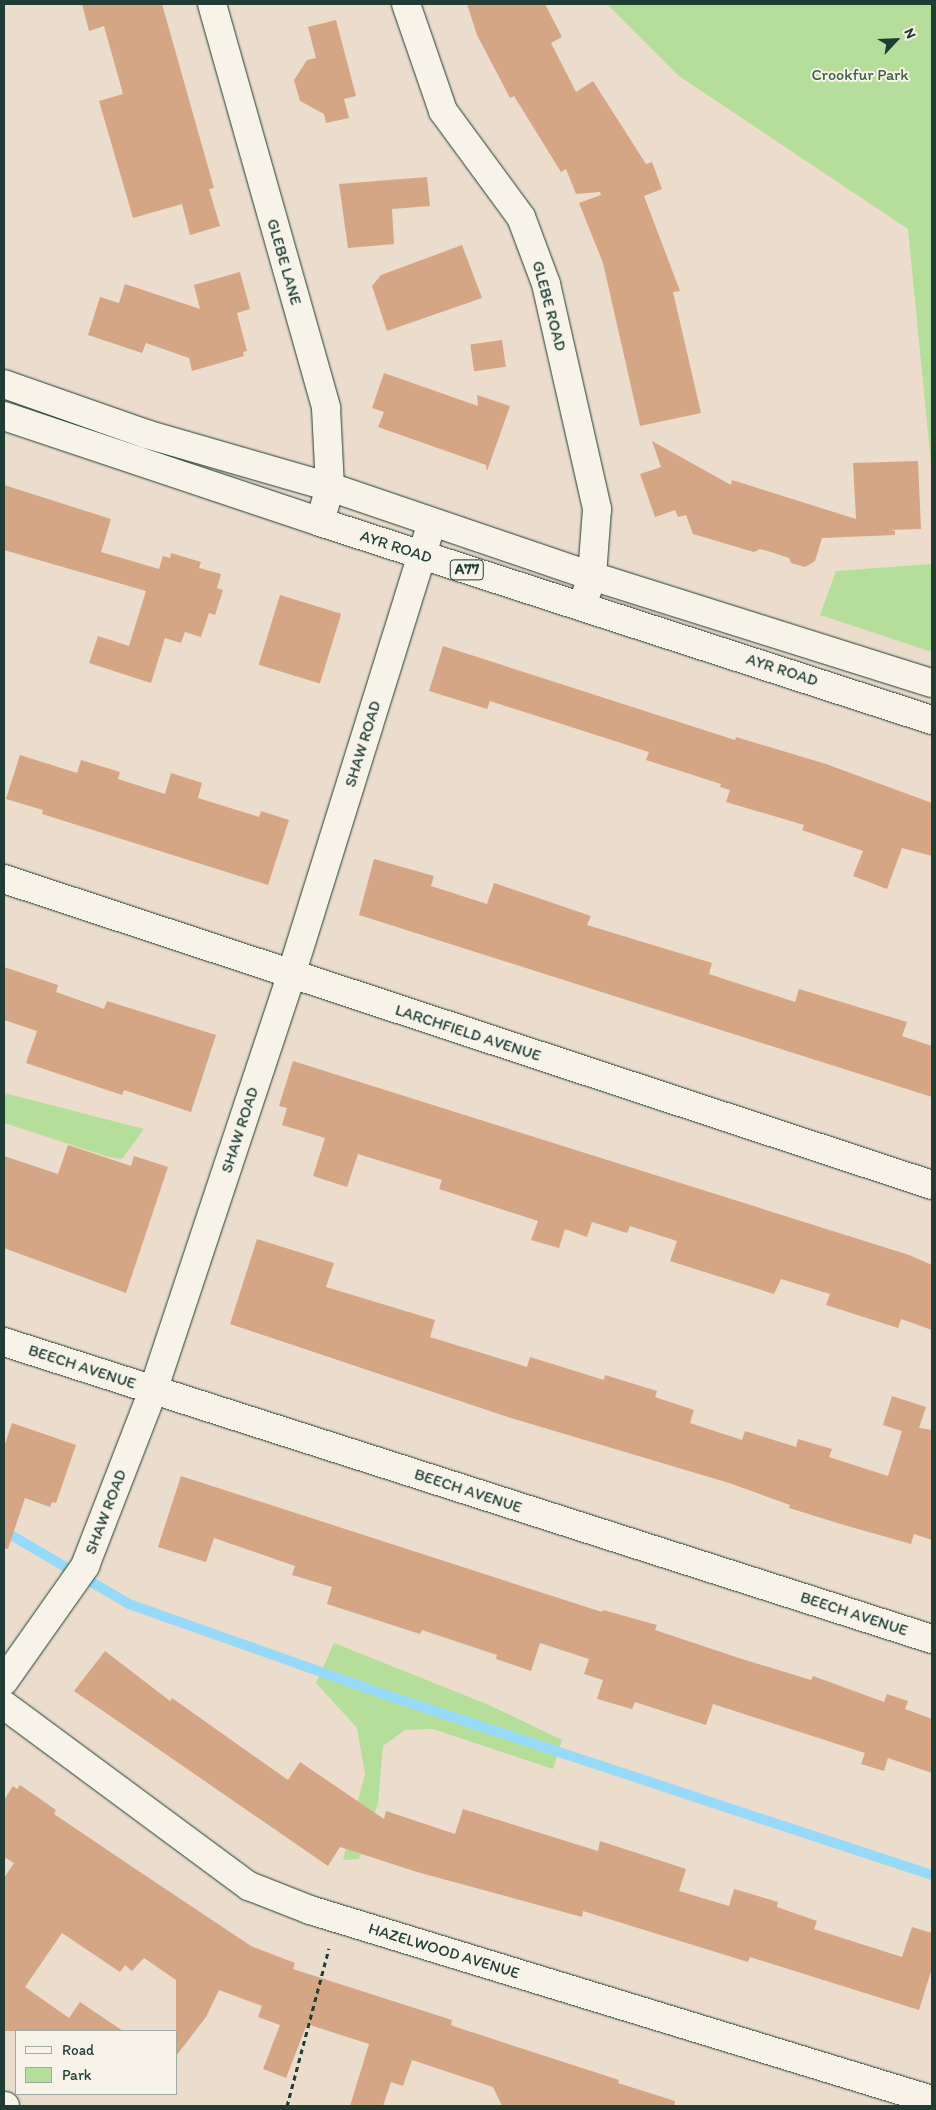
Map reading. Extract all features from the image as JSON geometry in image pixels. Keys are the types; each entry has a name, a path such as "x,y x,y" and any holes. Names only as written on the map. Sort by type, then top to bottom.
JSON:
{"street":[{"name":"GLEBE LANE","path":"212,4 326,408 330,487 320,522"},
{"name":"GLEBE ROAD","path":"406,4 443,111 521,217 546,284 597,509 592,576 582,606"},
{"name":"AYR ROAD","path":"4,384 146,434 330,487 592,576 932,683"},
{"name":"AYR ROAD","path":"4,416 320,522 932,720"},
{"name":"SHAW ROAD","path":"4,1681 84,1566 153,1391 291,975 432,522"},
{"name":"LARCHFIELD AVENUE","path":"4,879 291,975 932,1184"},
{"name":"BEECH AVENUE","path":"4,1342 932,1640"},
{"name":"HAZELWOOD AVENUE","path":"4,1705 249,1886 336,1918 932,2100"}],"path":[{"path":"287,2106 336,1918"}],"green space":[{"name":"Crookfur Park","path":"607,4 932,4 932,474 908,229 679,76"},
{"path":"932,564 932,652 820,615 836,571"},
{"path":"4,1093 144,1129 122,1159 109,1157 4,1123"},
{"path":"334,1643 489,1705 562,1740 553,1769 433,1729 405,1730 383,1746 378,1803 359,1859 343,1860 365,1774 357,1728 316,1683"}],"building":[{"path":"82,4 162,4 214,188 209,189 220,226 190,235 182,204 133,218 99,101 123,94 104,26 89,31"},
{"path":"467,4 545,4 562,37 551,43 576,92 593,81 646,164 652,162 662,189 644,196 680,291 673,292 701,413 640,426 603,263 579,203 601,195 600,192 576,194 566,169 561,172 514,96 510,98 477,35"},
{"path":"336,20 356,96 344,99 349,118 326,123 324,114 300,101 294,80 307,60 316,58 308,27"},
{"path":"427,177 430,206 392,209 394,244 348,248 339,184"},
{"path":"462,245 482,298 387,331 372,286 381,275"},
{"path":"240,272 250,309 237,313 247,351 243,352 244,356 192,371 189,358 146,343 142,353 88,335 100,297 119,303 125,284 200,309 194,285"},
{"path":"502,340 506,367 474,371 470,344"},
{"path":"384,373 478,406 477,395 510,406 487,471 486,465 378,427 384,412 372,408"},
{"path":"652,441 731,485 732,480 856,519 853,463 918,461 921,529 891,530 895,531 895,535 822,538 815,561 805,567 791,563 789,558 774,553 760,549 754,552 693,534 686,515 678,517 675,510 655,517 640,474 661,467"},
{"path":"4,485 111,519 101,552 159,569 163,556 170,558 171,553 201,562 199,568 221,574 217,588 223,590 215,615 209,613 201,637 185,632 181,643 165,638 151,683 89,663 98,636 129,646 146,591 4,550"},
{"path":"280,595 341,614 320,684 259,665"},
{"path":"443,646 735,740 736,737 826,764 932,803 932,856 902,848 887,889 853,876 863,851 802,830 804,825 726,802 730,790 720,787 721,784 646,760 649,752 490,701 487,709 429,691"},
{"path":"20,755 77,773 81,760 120,772 118,779 165,794 171,773 202,783 198,798 259,817 261,811 289,820 268,885 42,814 43,810 6,799"},
{"path":"374,859 434,876 431,886 487,904 494,883 591,916 587,925 712,963 709,974 795,1002 799,989 907,1022 902,1036 932,1046 932,1097 359,915"},
{"path":"4,967 58,985 56,992 104,1009 107,1001 216,1035 191,1112 124,1090 122,1095 26,1063 37,1031 4,1020"},
{"path":"293,1061 909,1255 932,1265 932,1330 901,1319 898,1328 826,1305 830,1294 781,1279 774,1294 670,1261 677,1241 630,1226 627,1233 592,1222 587,1237 565,1229 559,1248 531,1240 538,1221 439,1189 442,1180 358,1154 347,1187 313,1176 325,1138 282,1125 287,1108 279,1106"},
{"path":"68,1145 131,1166 134,1156 168,1167 126,1293 4,1248 4,1156 58,1174"},
{"path":"257,1239 334,1263 326,1287 435,1320 430,1337 527,1367 530,1357 604,1380 605,1375 657,1391 655,1397 694,1410 690,1423 742,1440 745,1431 796,1447 798,1439 832,1449 829,1457 888,1476 902,1431 883,1425 892,1396 926,1407 919,1428 932,1430 932,1540 914,1534 911,1544 844,1525 789,1508 790,1505 729,1483 511,1418 230,1324"},
{"path":"12,1423 76,1445 56,1503 52,1502 50,1507 25,1498 8,1549 4,1548 4,1447"},
{"path":"181,1476 602,1612 603,1610 657,1625 655,1630 742,1659 811,1680 813,1676 884,1702 887,1694 908,1701 905,1709 932,1719 932,1773 888,1758 884,1771 861,1764 865,1753 713,1704 706,1725 635,1702 632,1709 597,1699 603,1680 584,1674 589,1659 540,1643 531,1671 496,1659 497,1655 422,1630 420,1634 327,1604 332,1587 292,1575 295,1566 214,1538 206,1562 158,1547"},
{"path":"105,1651 170,1701 172,1698 288,1780 300,1762 384,1819 386,1811 455,1834 463,1809 598,1851 600,1841 686,1869 679,1891 729,1906 734,1889 778,1902 777,1907 817,1921 814,1929 902,1957 912,1927 932,1933 932,1968 919,2010 750,1957 748,1962 583,1911 582,1917 417,1872 340,1847 328,1866 74,1691"},
{"path":"20,1785 56,1810 54,1814 251,1946 295,1963 293,1969 452,2020 451,2025 456,2027 619,2080 618,2083 675,2101 674,2106 502,2106 493,2087 412,2060 403,2086 391,2082 383,2106 350,2106 369,2044 307,2024 286,2078 263,2069 280,2025 258,2017 262,2006 219,1990 206,2017 178,2053 176,1980 144,1958 132,1971 125,1965 120,1972 62,1933 25,1987 69,2018 80,2002 122,2030 4,2031 4,1878 14,1863 4,1857 4,1800 13,1786 17,1789"}],"waterway":[{"path":"4,1531 129,1604 386,1695 932,1875"}]}
